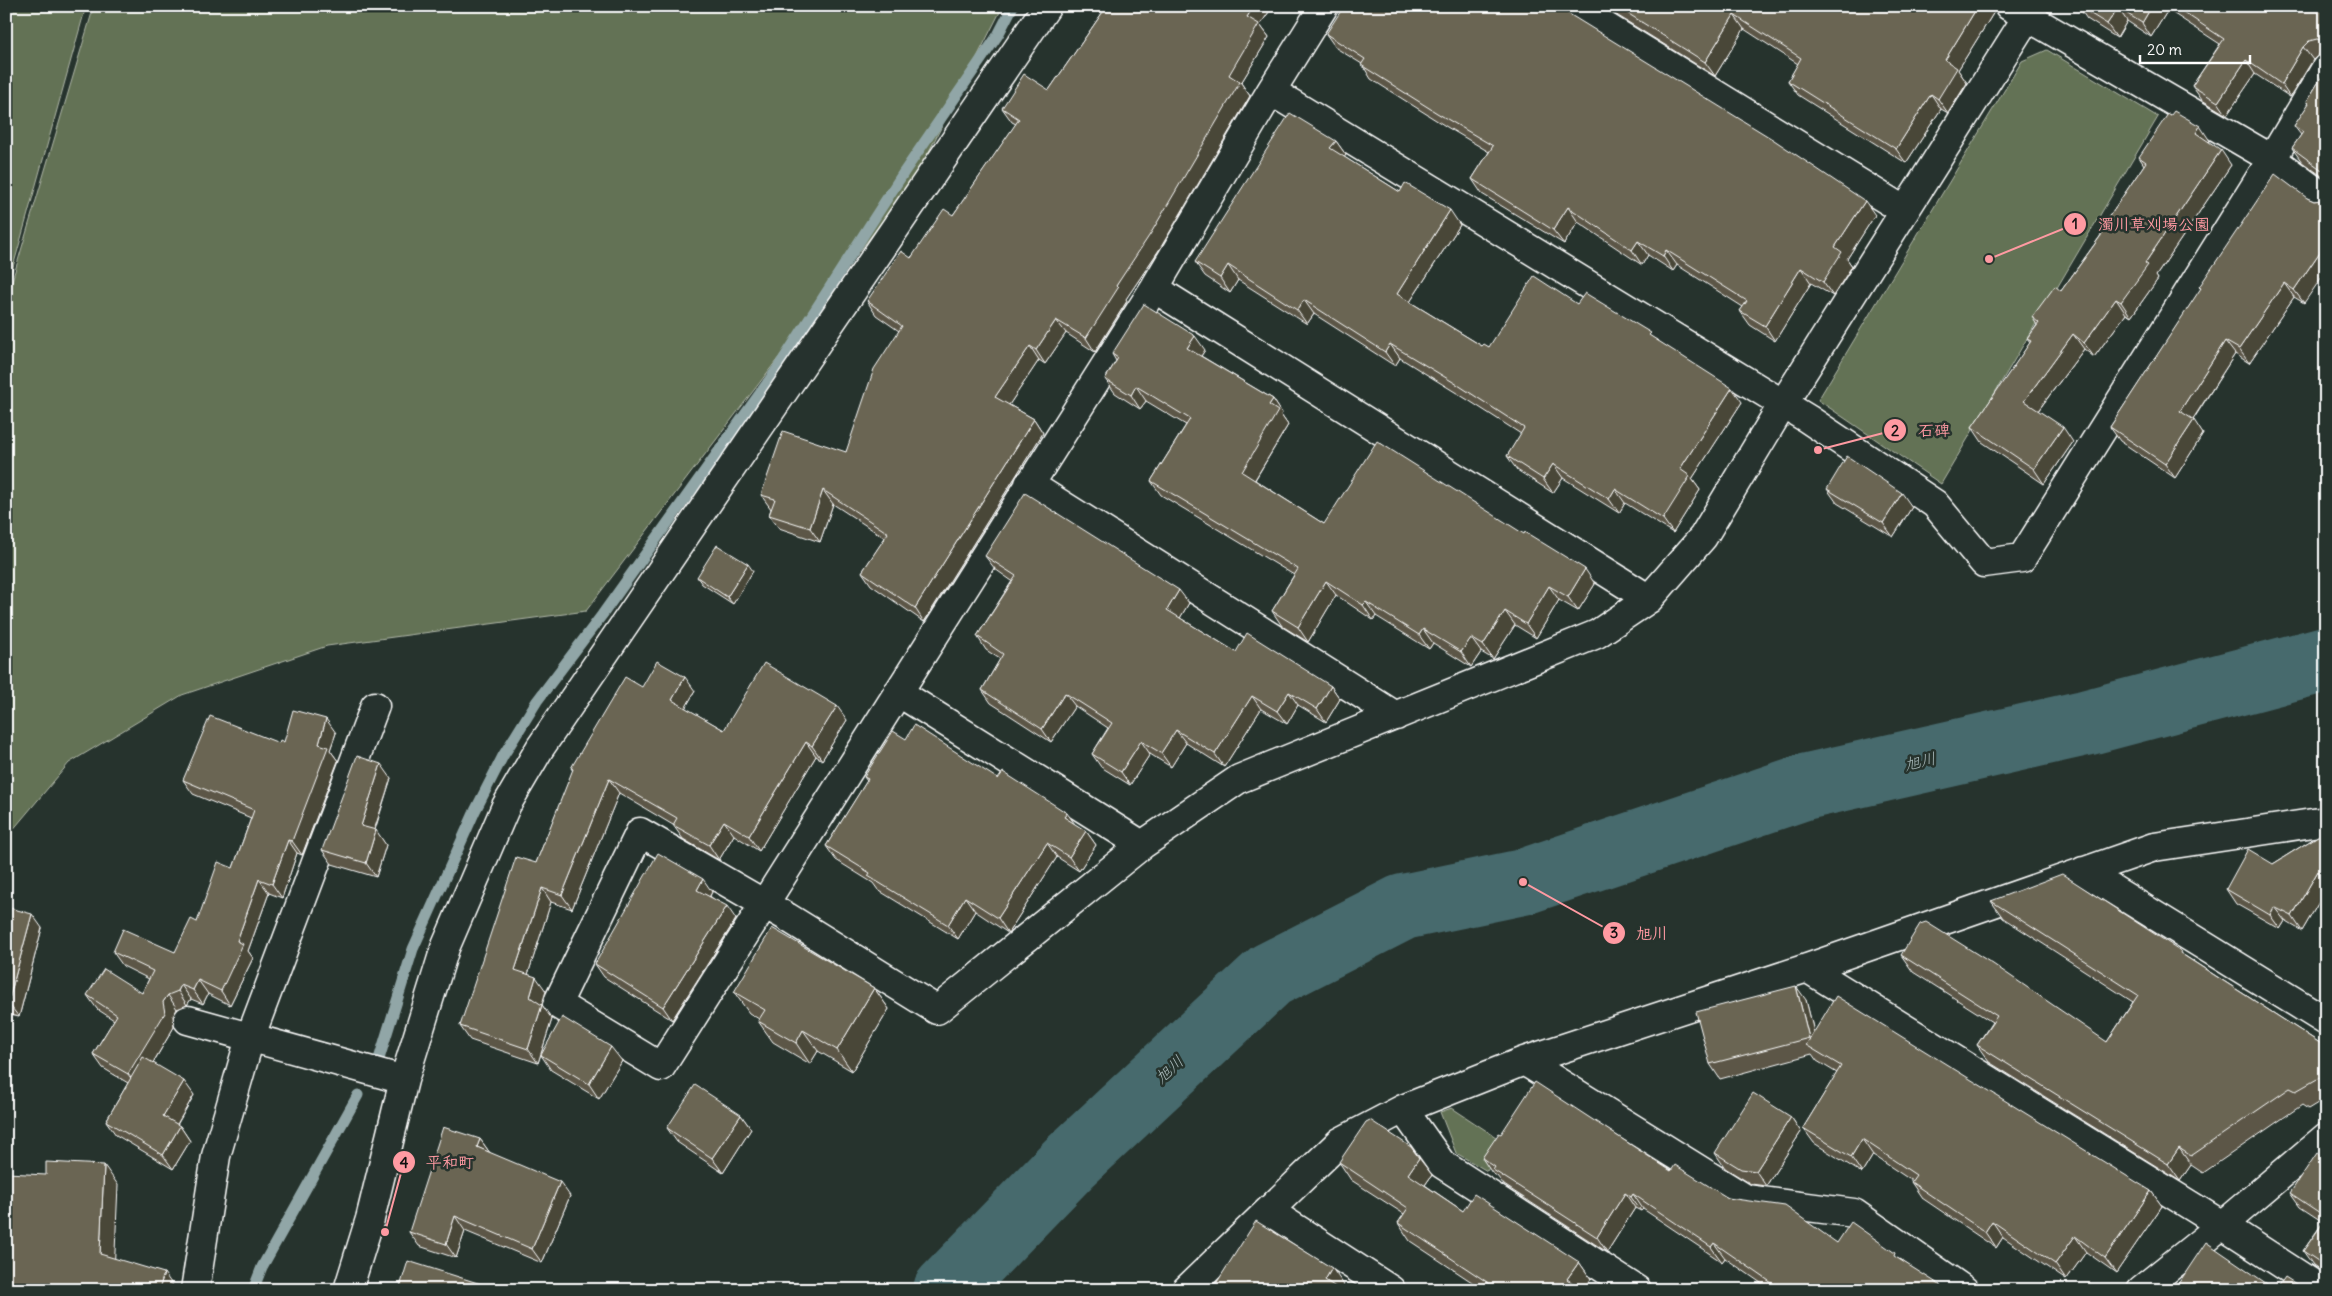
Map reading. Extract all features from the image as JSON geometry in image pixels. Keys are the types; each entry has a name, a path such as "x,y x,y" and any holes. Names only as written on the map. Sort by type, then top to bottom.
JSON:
{"street":[{"path":"348,1290 370,1219 404,1080 445,948 506,806 540,748 1047,6"},
{"path":"1324,6 1271,91 1155,287 898,692 766,905 661,1067 558,1004 640,832 766,905 937,1010 1142,845 1238,779 1597,634 1649,599 1703,537 1783,404 1905,211 2024,10 2272,158 2326,199"},
{"path":"1572,6 1905,211"},
{"path":"1271,91 1783,404 1935,504 1984,563 2022,558 2272,158 2326,68"},
{"path":"1155,287 1649,599"},
{"path":"1029,484 1396,716"},
{"path":"898,692 1142,845"},
{"path":"195,1290 216,1156 250,1038 375,706"},
{"path":"1186,1290 1340,1142 1404,1109 1524,1061 1807,968 2154,847 2326,821"},
{"path":"2082,871 2326,1021"},
{"path":"1807,968 2222,1225 2322,1290"},
{"path":"188,1020 404,1080"},
{"path":"1524,1061 1746,1199 1854,1213 1964,1290"},
{"path":"1404,1109 1442,1164 1637,1290"},
{"path":"2141,1290 2222,1225 2326,1137"},
{"path":"1269,1211 1391,1290"}],"green space":[{"path":"6,6 86,6 6,292"},
{"path":"94,6 1003,6 916,177 586,611 327,646 182,695 69,763 6,838 6,301"},
{"path":"2047,50 2158,117 1941,484 1818,400 2022,61"},
{"path":"1452,1108 1505,1143 1487,1171 1456,1153 1440,1112"}],"building":[{"path":"1107,6 1254,6 1247,17 1259,24 1229,75 1240,82 1151,233 1116,286 1118,288 1086,338 1056,320 1036,350 1030,346 995,397 1034,419 915,608 862,572 888,533 823,490 810,528 769,515 775,499 761,495 783,431 846,452 874,369 902,326 867,301 901,251 911,258 944,209 953,215 1019,119 1002,108 1024,74 1049,90"},
{"path":"1344,6 1556,6 1774,140 1865,201 1835,247 1842,252 1823,282 1801,268 1765,326 1740,311 1747,301 1666,250 1663,256 1638,241 1632,250 1568,207 1553,230 1472,179 1493,146 1361,65 1365,59 1326,34"},
{"path":"1616,6 1978,6 1945,60 1957,68 1938,99 1931,94 1896,149 1788,81 1801,58 1734,15 1705,62"},
{"path":"2078,6 2152,6 2142,23 2118,8 2107,24"},
{"path":"2174,6 2326,6 2326,42 2317,39 2309,41 2303,47 2281,84 2246,60 2218,102 2192,86 2224,39"},
{"path":"2326,70 2326,173 2292,148 2303,132 2294,126 2309,103 2307,101"},
{"path":"2174,111 2200,126 2196,133 2221,150 2145,263 2148,265 2121,302 2116,299 2084,343 2073,334 2024,401 2063,427 2034,469 1972,427 2031,341 2027,339 2039,323 2032,317 2055,286 2061,291 2110,223 2106,221 2146,162 2139,157 2168,114 2171,115"},
{"path":"1290,113 1336,141 1330,148 1400,192 1405,183 1450,210 1397,294 1482,346 1484,344 1489,347 1534,276 1577,304 1585,293 1651,333 1649,335 1732,388 1680,469 1690,476 1663,519 1615,489 1609,499 1553,464 1543,479 1507,456 1524,428 1458,385 1390,344 1385,352 1304,300 1297,310 1228,265 1220,278 1195,262"},
{"path":"2275,174 2307,198 2314,201 2321,200 2319,202 2326,207 2326,243 2294,290 2284,283 2239,349 2225,341 2180,411 2194,420 2165,464 2110,427 2201,288 2199,287"},
{"path":"1144,304 1195,336 1187,348 1273,399 1269,405 1278,411 1242,472 1324,524 1377,441 1524,534 1525,532 1585,569 1568,597 1549,586 1526,624 1505,611 1483,645 1471,638 1461,652 1423,629 1419,635 1366,602 1363,605 1326,581 1298,627 1272,611 1298,569 1151,481 1190,419 1136,386 1131,395 1105,379 1118,358 1112,354"},
{"path":"1847,456 1902,493 1883,523 1827,489"},
{"path":"1025,493 1179,590 1167,610 1236,652 1247,633 1331,686 1317,709 1289,692 1277,711 1252,696 1215,754 1176,730 1161,753 1141,741 1121,772 1092,754 1112,723 1065,693 1042,729 982,690 1003,654 977,636 1016,576 985,556"},
{"path":"717,545 748,564 727,597 697,577"},
{"path":"657,661 685,677 672,700 724,730 764,663 837,706 812,746 806,742 749,836 724,821 709,845 673,825 677,818 609,779 562,895 542,888 515,970 536,977 530,997 542,1005 528,1049 460,1026 516,857 536,863 573,769 571,768 625,677 642,687"},
{"path":"293,710 326,719 319,744 328,747 292,841 288,840 272,884 259,879 237,941 243,944 221,991 198,980 193,990 181,985 178,991 168,995 163,1002 165,1013 128,1074 93,1054 117,1015 87,995 104,969 142,993 153,971 113,952 123,929 175,952 191,919 197,922 218,862 233,868 254,810 183,780 210,716 279,743 280,740 284,742"},
{"path":"914,725 998,779 1003,772 1067,813 1064,817 1086,831 1069,857 1047,843 998,918 965,897 948,925 868,876 870,873 826,846 868,779 864,777 893,731 906,739"},
{"path":"357,756 381,764 361,826 376,830 366,863 322,850"},
{"path":"2326,831 2326,884 2318,871 2292,916 2274,907 2270,915 2226,889 2248,849 2273,864"},
{"path":"658,853 703,879 697,890 727,906 663,1007 595,964"},
{"path":"2062,874 2326,1047 2326,1074 2296,1091 2290,1088 2191,1156 2179,1148 2168,1164 1977,1045 1997,1016 1901,955 1920,924 1926,922 1993,964 2107,1042 2138,995 1991,901"},
{"path":"6,907 32,914 8,1003 6,1002"},
{"path":"772,928 874,988 837,1050 803,1030 796,1043 758,1021 765,1010 734,992"},
{"path":"1796,986 1809,1038 1710,1064 1696,1012"},
{"path":"1836,996 2151,1191 2105,1258 2075,1236 2055,1264 1992,1221 1985,1232 1911,1182 1916,1175 1862,1139 1851,1157 1803,1128 1841,1066 1806,1045"},
{"path":"562,1017 611,1047 589,1084 541,1055"},
{"path":"143,1057 184,1081 163,1116 180,1126 163,1155 106,1121"},
{"path":"1535,1082 1671,1171 1675,1165 1728,1198 1785,1206 1837,1243 1851,1222 1895,1253 1894,1256 1940,1285 1937,1290 1782,1290 1714,1243 1711,1247 1633,1194 1631,1197 1625,1193 1597,1237 1493,1170 1495,1167 1482,1158 1499,1133 1501,1134"},
{"path":"695,1085 741,1115 712,1158 667,1128"},
{"path":"1753,1093 1791,1117 1756,1171 1741,1169 1715,1153"},
{"path":"1370,1120 1411,1147 1419,1158 1408,1174 1463,1211 1474,1194 1579,1262 1567,1279 1583,1290 1499,1290 1398,1223 1408,1208 1339,1162 1366,1122"},
{"path":"443,1127 480,1139 477,1147 560,1182 532,1249 455,1216 446,1244 409,1232"},
{"path":"2317,1153 2326,1159 2326,1217 2290,1193"},
{"path":"46,1162 104,1165 100,1254 164,1273 159,1290 6,1290 7,1173 46,1175"},
{"path":"2326,1219 2326,1269 2321,1263 2303,1251"},
{"path":"1256,1221 1332,1268 1325,1280 1340,1290 1212,1290"},
{"path":"2206,1242 2276,1290 2174,1290"},
{"path":"408,1261 500,1290 399,1290"},
{"path":"2285,1277 2304,1289 2306,1290 2276,1290"},
{"path":"2326,1283 2326,1290 2319,1290"},
{"path":"1200,1285 1206,1290 1197,1290"}],"waterway":[{"path":"379,1059 413,949 475,811 503,756 537,701 602,615 776,371 904,172 998,35 1013,6"},
{"name":"旭川","path":"946,1290 1069,1163 1270,975 1403,907 1523,882 1804,787 2085,723 2326,659"},
{"path":"253,1290 262,1267 358,1095"}],"place":[{"name":"濁川草刈場公園","path":"1989,259"},
{"name":"石碑","path":"1818,450"},
{"name":"旭川","path":"1523,882"},
{"name":"平和町","path":"385,1232"}]}
